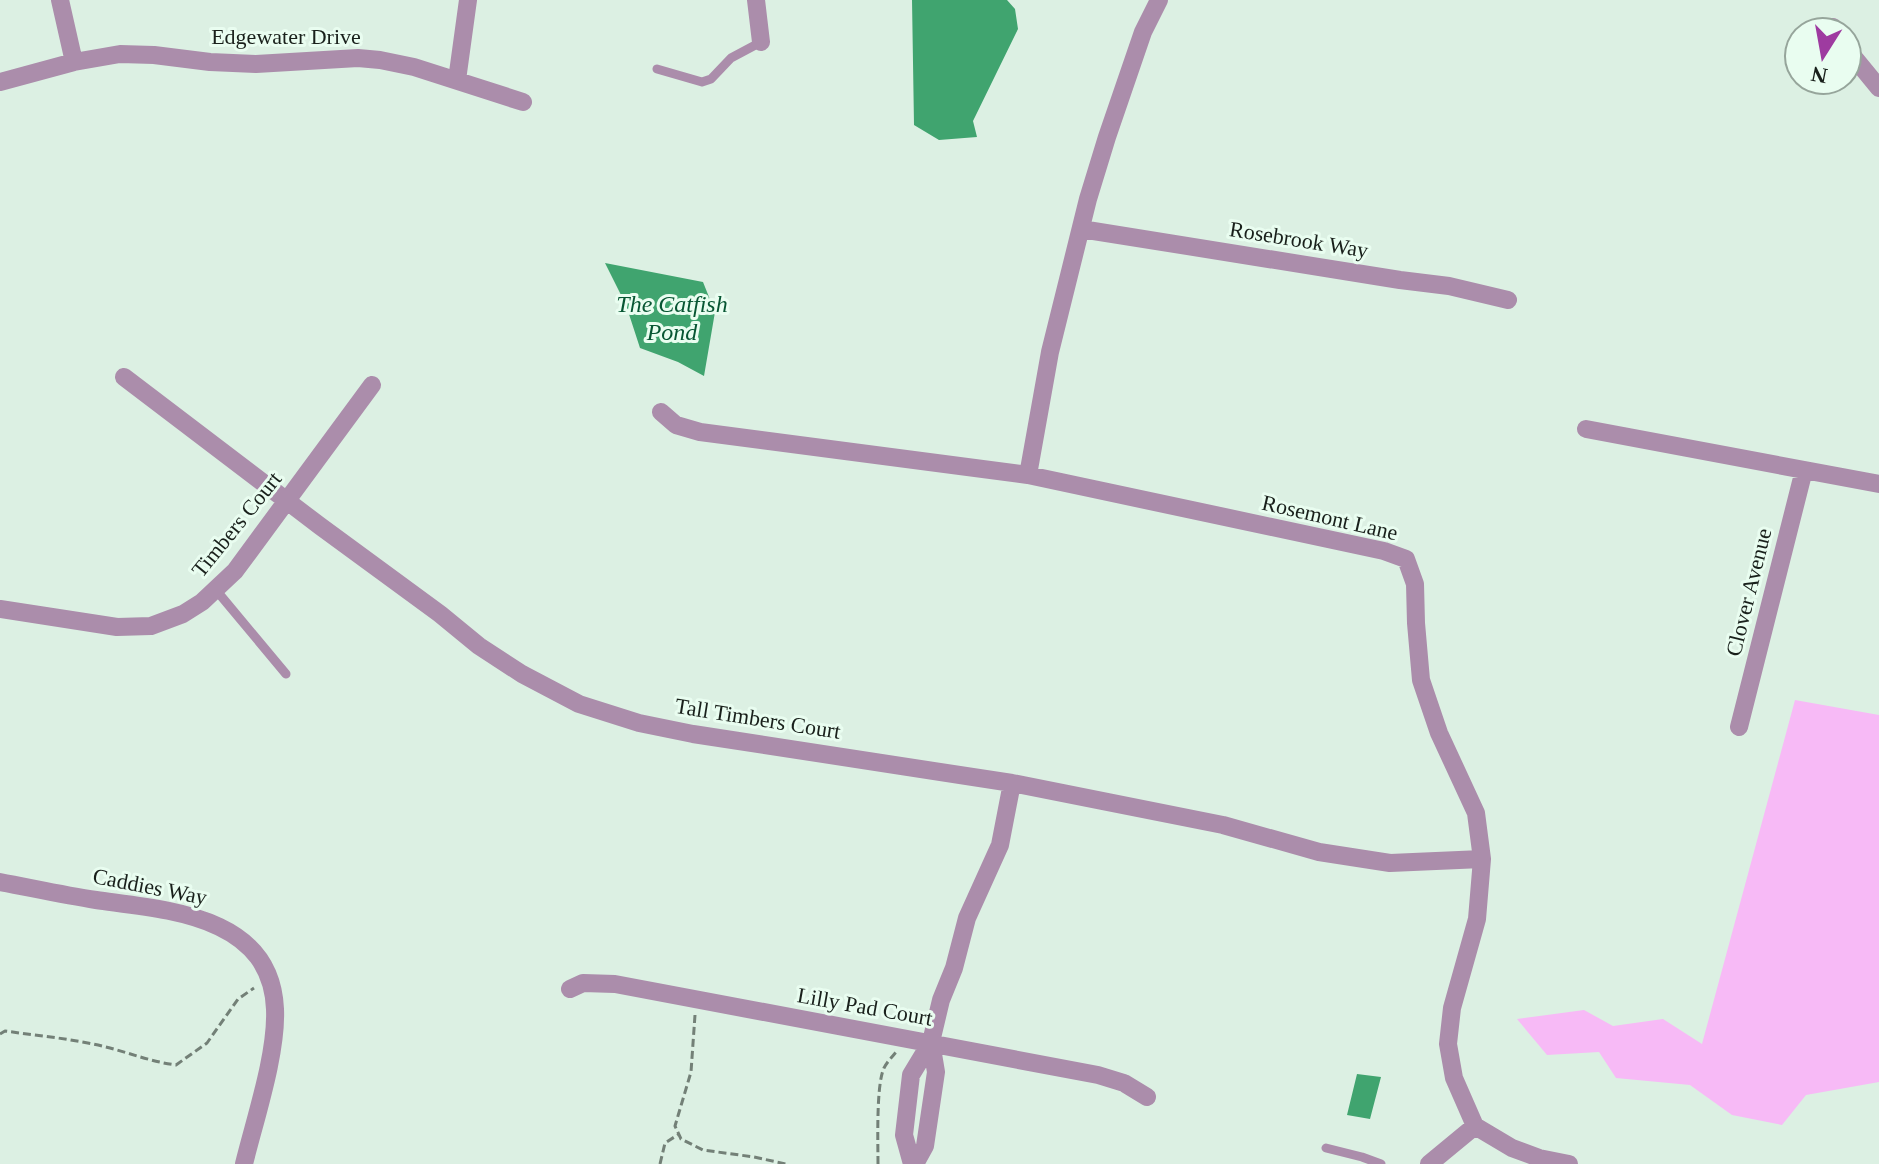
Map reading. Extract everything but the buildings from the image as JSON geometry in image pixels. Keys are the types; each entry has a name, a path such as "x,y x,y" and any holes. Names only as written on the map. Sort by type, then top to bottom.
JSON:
{"street":[{"path":"60,0 74,62"},
{"path":"457,80 468,0"},
{"path":"756,0 761,42"},
{"path":"1028,475 1050,352 1088,199 1143,32 1159,0"},
{"name":"Edgewater Drive","path":"0,82 74,62 120,54 256,64 358,58 414,67 523,102"},
{"path":"1863,68 1879,88"},
{"name":"Rosebrook Way","path":"1081,229 1449,286 1508,300"},
{"name":"Tall Timbers Court","path":"124,377 479,646 522,674 579,704 639,723 693,734 1012,783 1223,825 1333,854 1390,863 1482,859"},
{"name":"Timbers Court","path":"0,609 117,627 162,623 183,614 202,602 235,571 372,385"},
{"name":"Rosemont Lane","path":"661,412 676,425 700,432 1028,475 1384,551 1406,559 1415,584 1421,680 1439,733 1476,813 1482,859 1477,919 1452,1008 1448,1044 1454,1078 1475,1126"},
{"path":"1586,429 1879,484"},
{"name":"Clover Avenue","path":"1739,727 1804,470"},
{"path":"914,1164 925,1146 936,1072 931,1042 941,1000 954,968 967,918 1000,845 1012,783"},
{"name":"Caddies Way","path":"0,882 203,919 233,933 251,947 264,965 274,998 275,1031 244,1164"},
{"name":"Lilly Pad Court","path":"570,989 583,983 615,984 931,1042 1098,1075 1124,1083 1147,1097"},
{"path":"1429,1164 1475,1126 1512,1148 1569,1164"}],"lane":[{"path":"657,69 702,82 711,79 731,58 761,42"},
{"path":"216,590 286,674"},
{"path":"1326,1148 1381,1164"}],"path":[{"path":"0,1034 5,1031 54,1037 176,1065 207,1043 238,999 255,987 264,965"},
{"path":"695,999 691,1072 675,1126 681,1139 703,1150 786,1164"},
{"path":"878,1164 881,1083 884,1068 898,1049"},
{"path":"660,1164 665,1143 679,1134"}],"shaded area":[{"path":"1795,700 1879,715 1879,1082 1806,1095 1782,1125 1732,1115 1690,1085 1616,1078 1599,1052 1547,1055 1517,1019 1584,1010 1613,1026 1663,1019 1702,1044"}],"water":[{"path":"912,0 1007,0 1015,9 1018,29 973,121 977,137 939,140 914,125"},
{"name":"The Catfish Pond","path":"605,263 703,282 715,312 704,376 678,362 640,348 626,305"},
{"path":"1357,1074 1381,1077 1370,1119 1347,1115"}]}
